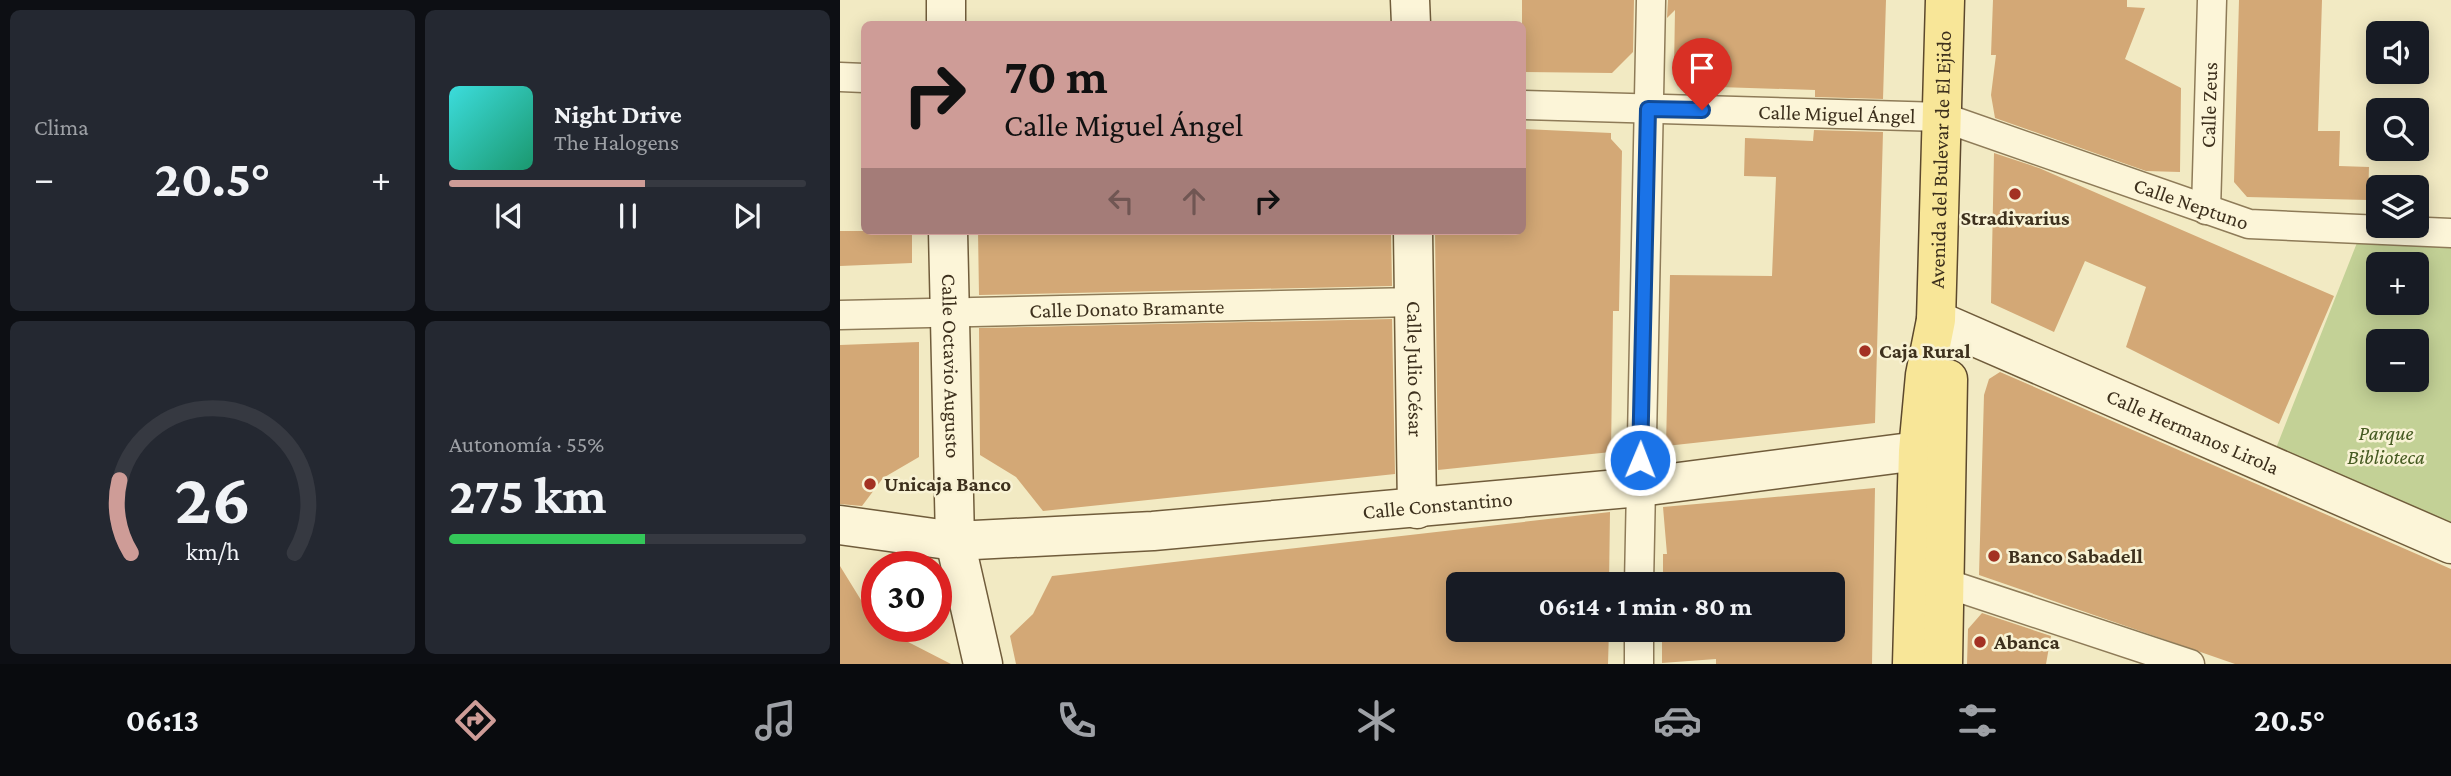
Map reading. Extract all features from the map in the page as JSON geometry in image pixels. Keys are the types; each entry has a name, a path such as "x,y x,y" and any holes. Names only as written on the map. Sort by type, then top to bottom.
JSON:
{"main road":[{"name":"Avenida del Bulevar de El Ejido","path":"1912,664 1918,451 1924,376 1936,320 1945,0"},
{"name":"Avenida del Bulevar de El Ejido","path":"1936,320 1948,374 1943,664"},
{"name":"Avenida del Bulevar de El Ejido","path":"1918,451 1945,545"}],"street":[{"path":"946,0 946,21"},
{"path":"1410,0 1410,21"},
{"path":"1639,572 1651,0"},
{"name":"Calle Zeus","path":"2206,210 2213,0"},
{"path":"840,77 861,78"},
{"name":"Calle Miguel Ángel","path":"1526,105 1942,117"},
{"name":"Calle Neptuno","path":"1942,117 2249,224 2451,233"},
{"name":"Calle Octavio Augusto","path":"948,235 955,541 983,664"},
{"name":"Calle Julio César","path":"1413,235 1417,509"},
{"name":"Calle Donato Bramante","path":"840,315 948,315 1414,302"},
{"name":"Calle Hermanos Lirola","path":"1936,320 2451,544"},
{"name":"Calle Constantino","path":"840,525 955,541 1153,531 1640,487 1918,451"},
{"path":"1945,583 2190,664"},
{"path":"1639,642 1639,664"}],"green space":[{"name":"Parque Biblioteca","path":"2362,230 2366,230 2366,238 2429,238 2429,232 2451,233 2451,544 2269,466"}],"building":[{"path":"1522,0 1634,0 1633,52 1612,73 1526,72 1526,21 1522,21"},
{"path":"1668,0 1886,0 1883,99 1815,97 1815,90 1688,86 1674,69 1675,10 1667,18"},
{"path":"1993,0 2127,0 2127,7 2145,8 2125,59 2181,88 2180,172 2146,171 1995,118 1991,95 1996,55 1991,55"},
{"path":"2239,0 2322,0 2318,131 2340,131 2339,166 2369,167 2369,175 2366,175 2366,200 2247,197 2234,182"},
{"path":"1526,129 1611,133 1611,139 1622,151 1619,311 1613,311 1611,452 1438,470 1435,235 1526,235"},
{"path":"1814,130 1883,132 1875,423 1666,446 1670,275 1772,276 1776,177 1744,176 1745,138 1813,141"},
{"path":"1994,153 2039,168 2334,296 2279,424 2126,347 2146,287 2085,261 2054,332 1991,303"},
{"path":"840,231 861,231 861,235 912,235 912,263 840,266"},
{"path":"978,235 1391,235 1392,286 979,295"},
{"path":"1392,319 1395,474 1043,511 1016,477 980,455 979,328"},
{"path":"919,342 919,457 883,478 862,506 840,504 840,345"},
{"path":"2000,372 2451,569 2451,664 2235,664 1979,575 1984,395 1989,379"},
{"path":"1875,488 1872,664 1716,664 1716,659 1662,663 1662,642 1845,642 1845,572 1663,572 1663,554 1667,554 1663,507"},
{"path":"1610,512 1609,572 1446,572 1446,642 1609,642 1608,664 1016,664 1010,636 1033,614 1052,576"},
{"path":"840,566 861,600 861,642 908,642 951,664 840,664"},
{"path":"1982,613 2051,636 2046,664 1967,664 1968,629"}],"place":[{"name":"Stradivarius","path":"2015,194"},
{"name":"Caja Rural","path":"1865,351"},
{"name":"Unicaja Banco","path":"870,484"},
{"name":"Banco Sabadell","path":"1994,556"},
{"name":"Abanca","path":"1980,642"}],"route":[{"path":"1640,460 1648,109 1702,110"}]}
